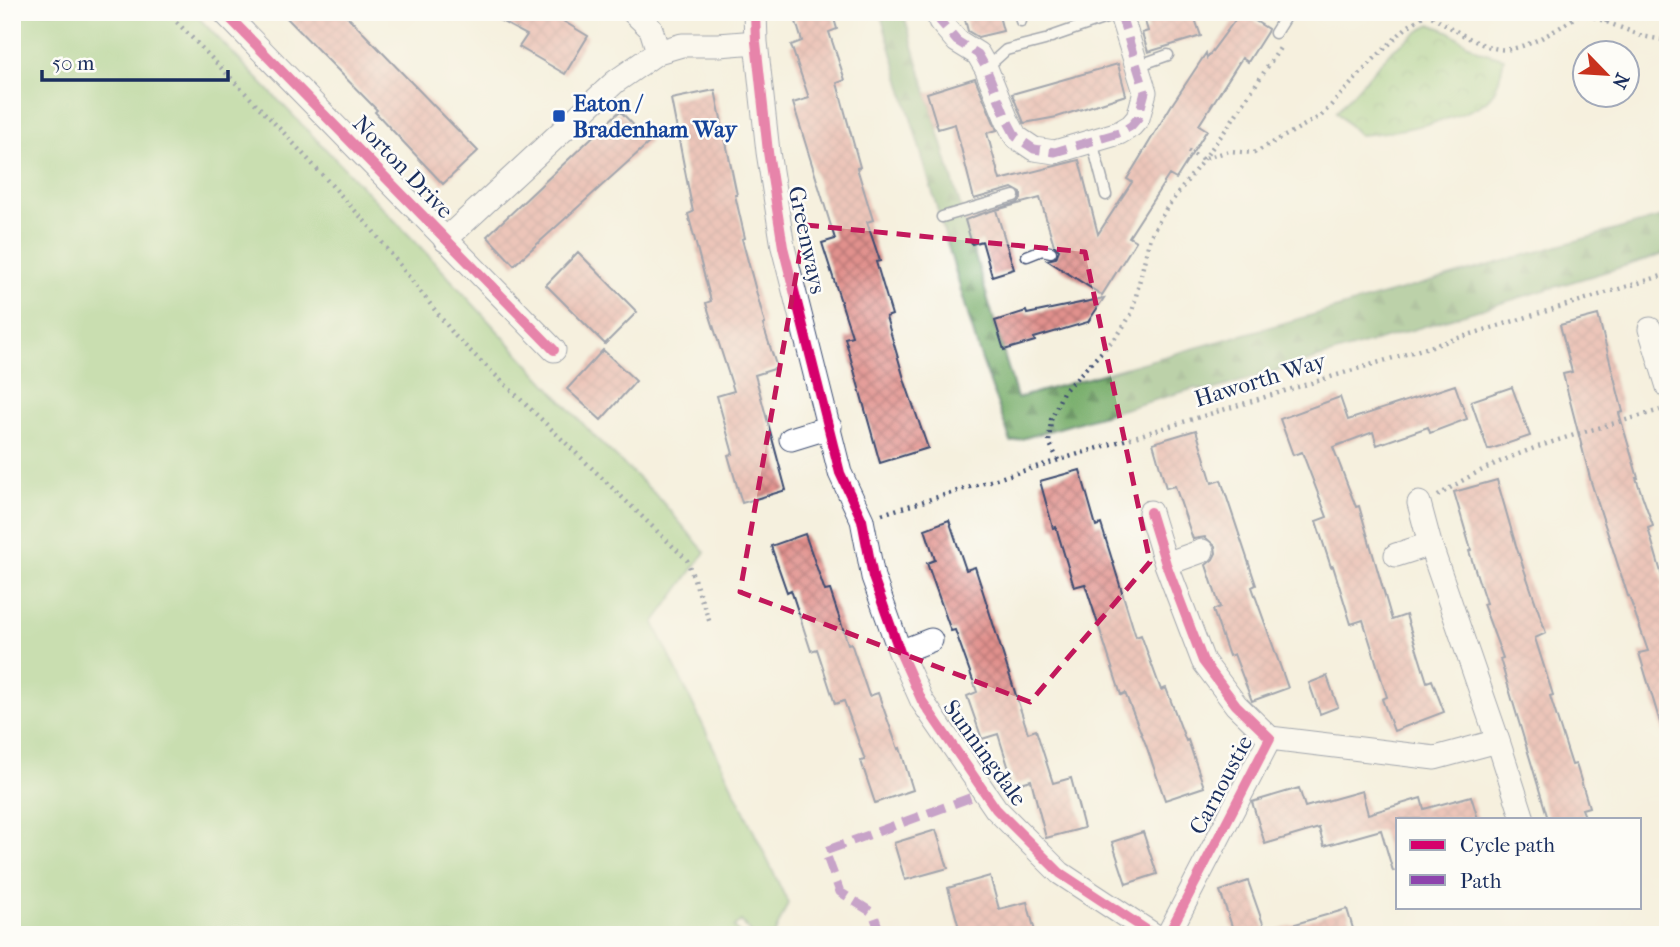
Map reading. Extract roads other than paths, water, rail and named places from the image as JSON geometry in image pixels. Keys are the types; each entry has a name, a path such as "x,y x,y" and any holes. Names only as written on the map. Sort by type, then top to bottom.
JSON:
{"street":[{"name":"Norton Drive","path":"224,12 554,350"},
{"path":"633,12 651,29 658,52"},
{"name":"Greenways","path":"755,12 768,152 783,247 840,473 862,520"},
{"path":"938,12 940,21 957,41 978,54 1016,137 1034,149 1055,152 1118,133 1130,127 1138,118 1144,92 1120,12"},
{"path":"445,240 615,82 658,52 682,45 756,42"},
{"path":"1650,329 1668,387"},
{"path":"791,439 830,427"},
{"path":"1428,500 1430,544 1524,818"},
{"name":"Carnoustie","path":"1150,512 1166,564 1203,662 1236,705 1270,738 1435,758 1498,741"},
{"name":"Sunningdale","path":"862,520 873,577 900,652 922,701 996,808 1060,873 1154,935"},
{"path":"1396,555 1430,544"},
{"path":"1166,564 1202,551"},
{"path":"900,652 931,640"},
{"name":"Carnoustie","path":"1168,935 1270,738"}],"lane":[{"path":"986,68 1006,50 1027,40 1120,12"},
{"path":"1275,33 1283,14"},
{"path":"1137,66 1168,55"},
{"path":"1092,141 1105,195"},
{"path":"942,217 1014,196"},
{"path":"1027,256 1042,250 1051,252"}],"place":[{"name":"Eaton / Bradenham Way","path":"559,116"}]}
